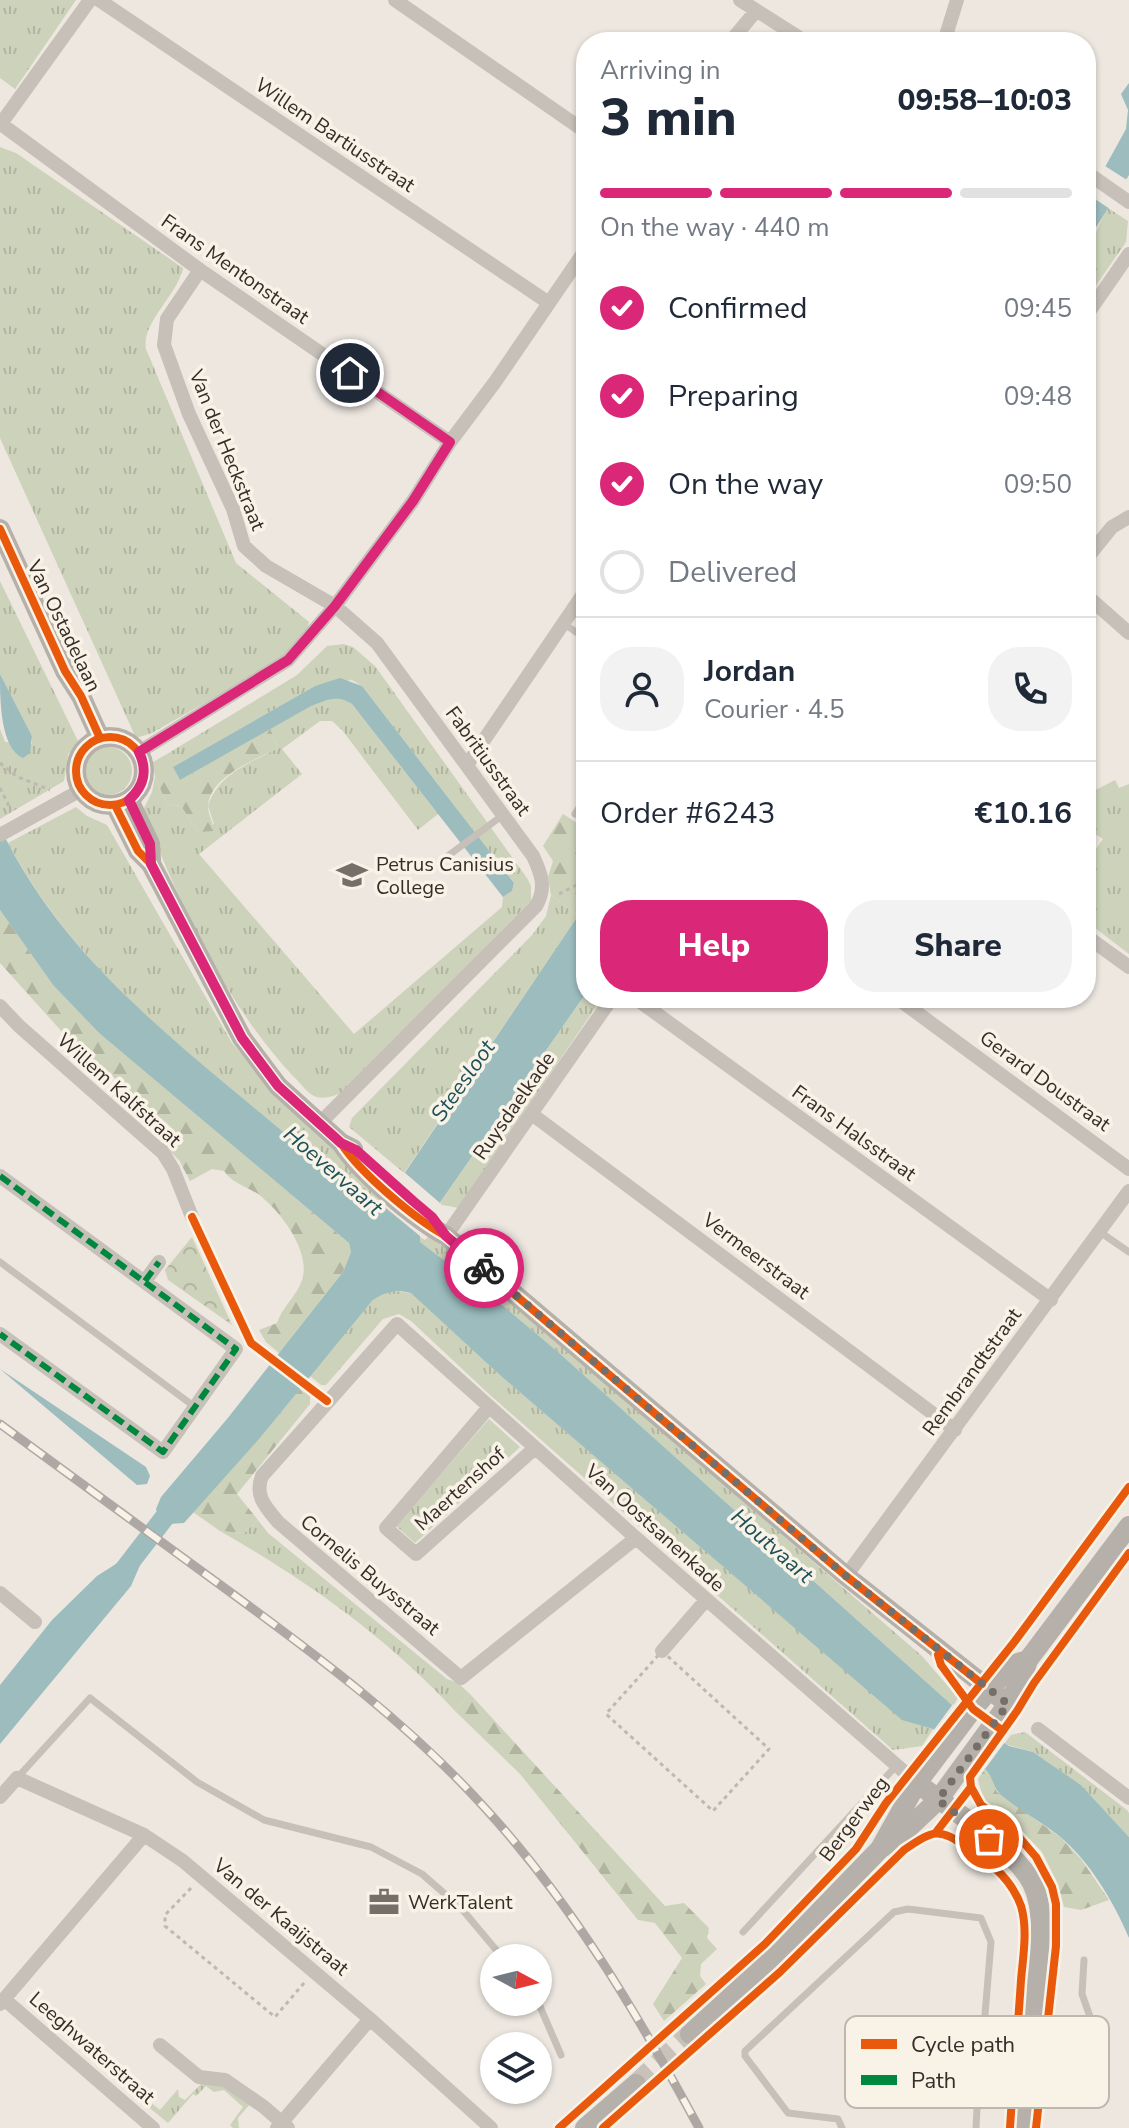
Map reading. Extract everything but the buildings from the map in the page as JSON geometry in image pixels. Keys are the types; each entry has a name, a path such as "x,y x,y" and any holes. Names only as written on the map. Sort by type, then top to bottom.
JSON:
{"street":[{"path":"0,125 90,0"},
{"name":"Willem Bartiusstraat","path":"99,0 549,303"},
{"path":"395,0 576,125"},
{"path":"740,0 790,32"},
{"path":"947,32 957,0"},
{"path":"738,32 756,11"},
{"name":"Frans Mentonstraat","path":"0,125 200,270 450,442"},
{"path":"1096,179 1124,198"},
{"path":"1096,302 1129,254"},
{"path":"139,752 288,660 335,606 413,501 450,442 576,264"},
{"name":"Van der Heckstraat","path":"200,270 167,319 164,345 189,414 233,509 244,546 266,566 335,606"},
{"path":"1096,547 1112,527 1129,517"},
{"name":"Van Ostadelaan","path":"0,529 65,671 81,696 94,741"},
{"path":"467,765 576,604"},
{"name":"Fabritiusstraat","path":"335,606 377,643 533,856 540,871 540,900"},
{"path":"1096,608 1129,633"},
{"path":"2,834 72,795 102,805 122,803 142,783 144,762 139,752 122,738 111,736 94,741 80,753 72,795"},
{"path":"122,803 150,844 151,864 242,1038 278,1086 341,1143 356,1150 392,1188 446,1236 846,1576 1008,1704"},
{"path":"320,1123 540,900"},
{"path":"1096,943 1129,967"},
{"name":"Willem Kalfstraat","path":"0,1006 163,1153 173,1169 192,1217"},
{"name":"Ruysdaelkade","path":"446,1236 605,1008"},
{"name":"Frans Halsstraat","path":"649,1008 1051,1300"},
{"name":"Gerard Doustraat","path":"911,1008 1129,1169"},
{"name":"Vermeerstraat","path":"533,1115 955,1430"},
{"path":"0,1176 236,1349"},
{"name":"Rembrandtstraat","path":"846,1576 1129,1191"},
{"path":"145,1281 159,1262"},
{"name":"Van Oostsanenkade","path":"397,1324 706,1600 917,1783"},
{"name":"Cornelis Buysstraat","path":"397,1324 262,1476 258,1487 259,1497 278,1522 461,1678 636,1538"},
{"path":"0,1334 163,1452 236,1349 251,1343"},
{"name":"Maertenshof","path":"489,1407 386,1528 416,1554 535,1448"},
{"name":"Bergerweg","path":"690,2034 794,1938 880,1849 902,1834 938,1800 1008,1704 1028,1660 1129,1526"},
{"path":"0,1593 35,1622"},
{"path":"662,1651 706,1600"},
{"name":"Bergerweg","path":"880,1849 917,1783 988,1689 1011,1665 1028,1660"},
{"path":"1038,1729 1129,1798"},
{"path":"0,1797 17,1778"},
{"name":"Van der Kaaijstraat","path":"17,1778 144,1835 201,1876 370,2019 491,2128"},
{"path":"917,1783 1017,1863 1036,1892 1041,1926 1033,2016"},
{"path":"2,2001 144,1835"},
{"name":"Leeghwaterstraat","path":"2,2001 153,2128"},
{"path":"160,2045 199,2077 225,2080 264,2107 282,2126 370,2019"},
{"path":"585,2128 636,2084"},
{"path":"1024,2128 1026,2108"}],"lane":[{"path":"563,623 576,632"},
{"path":"445,858 503,815"},
{"path":"1100,1232 1129,1252"},
{"path":"0,1262 195,1407"},
{"path":"17,1778 90,1698 197,1782 264,1820 371,1847 422,1874 461,1908 491,1944"},
{"path":"743,1932 896,1766"},
{"path":"842,2128 838,2119 788,2113 745,2056 745,2051 894,1912 908,1909 981,1918 991,1942 985,2016"},
{"path":"1084,1960 1082,1994 1090,2016"},
{"path":"544,2016 561,2055"},
{"path":"976,2128 977,2108"}],"path":[{"path":"0,763 16,776 72,795"},
{"path":"0,788 18,824"},
{"path":"540,900 576,886"},
{"path":"662,1651 769,1749 713,1811 606,1714 662,1651"},
{"path":"201,1876 165,1915 165,1926 275,2017 314,1971"}],"green space":[{"path":"0,0 76,0 15,89 0,78"},
{"path":"0,147 16,153 183,268 149,329 146,349 236,563 309,622 306,634 280,660 152,733 136,738 0,438"},
{"path":"1108,208 1128,221 1126,242 1096,286 1096,233"},
{"path":"0,581 78,741 68,755 64,781 0,819 0,729 5,742 32,744 32,736 0,674"},
{"path":"344,644 353,647 375,666 527,878 531,886 531,901 343,1092 321,1098 308,1092 268,1047 225,984 171,879 143,810 155,777 167,804 181,806 198,832 214,824 208,806 219,786 236,771 278,748 270,728 321,701 332,699 352,704 438,814 418,830 342,730 332,721 320,721 282,749 302,774 199,854 354,1034 502,907 503,897 512,891 514,883 362,686 352,680 315,686 173,767 167,754 297,675 327,646"},
{"path":"270,728 278,748 235,770 216,786 210,796 208,807 213,831 198,832 181,806 167,804 155,777 153,762 167,754 180,780"},
{"path":"108,747 125,754 132,771 125,788 108,795 91,788 84,771 91,754"},
{"path":"1115,780 1119,788 1129,784 1129,954 1096,929 1096,849 1103,839 1096,834 1096,790"},
{"path":"76,807 107,825 232,1043 267,1084 386,1198 381,1204 369,1204 165,1032 106,975 53,913 8,843"},
{"path":"563,814 576,822 576,914 551,895 548,877 553,861 543,846"},
{"path":"551,895 576,914 576,919 404,1173 349,1127 352,1118 533,934 546,916"},
{"path":"0,910 53,985 99,1033 349,1243 351,1252 343,1272 279,1353 266,1342 259,1330 277,1323 302,1280 303,1259 294,1236 264,1199 224,1171 212,1169 190,1181 179,1160 162,1144 172,1128 64,1034 0,963"},
{"path":"576,1007 595,1008 459,1208 440,1203"},
{"path":"429,1236 496,1287 922,1656 958,1698 953,1706 558,1352 420,1242 420,1237 425,1240"},
{"path":"192,1237 232,1325 168,1280 165,1270"},
{"path":"393,1291 411,1293 419,1298 501,1376 902,1719 933,1729 922,1746 893,1750 490,1395 411,1321 399,1314 383,1319 326,1385 321,1385 310,1376 372,1301 381,1294"},
{"path":"300,1389 310,1396 310,1404 237,1494 258,1520 244,1533 220,1531 193,1512"},
{"path":"489,1419 520,1447 415,1543 396,1526"},
{"path":"258,1520 268,1533 447,1679 458,1683 470,1694 455,1711 402,1659 345,1612 220,1531 244,1533"},
{"path":"470,1694 665,1906 684,1903 709,1928 707,1938 717,1949 701,1964 700,1976 706,1984 664,2021 653,2004 682,1958 655,1923 638,1920 520,1774 455,1711"},
{"path":"1025,1732 1127,1810 1129,1837 1081,1785 1033,1752 1004,1744 1011,1735"},
{"path":"985,1769 991,1775 997,1792 1060,1837 1081,1859 1109,1900 1081,1910 1064,1907 1058,1884 1042,1852 983,1798 978,1779"},
{"path":"118,2075 160,2110 178,2089 179,2097 185,2100 202,2083 220,2085 251,2103 238,2118 239,2128 233,2128 230,2125 243,2107 224,2090 214,2092 206,2086 196,2096 193,2094 168,2123 114,2079"}],"water":[{"path":"1129,83 1129,175 1096,227 1096,178 1126,129 1128,110 1121,94"},
{"path":"0,674 32,736 30,753 23,758 15,753 6,734 1,709"},
{"path":"340,678 362,686 514,883 512,891 503,897 347,701 332,699 311,706 180,780 173,767 315,686"},
{"name":"Houtvaart","path":"0,827 44,902 99,969 194,1058 369,1204 381,1204 404,1174 576,919 576,1007 439,1204 420,1234 420,1242 558,1352 953,1706 992,1736 1009,1746 1033,1752 1081,1785 1129,1837 1129,1938 1108,1896 1080,1857 1058,1835 1001,1795 985,1769 933,1729 902,1720 501,1376 411,1293 390,1292 372,1301 259,1439 184,1523 169,1524 158,1516 156,1509 161,1497 343,1272 351,1252 349,1243 99,1033 53,985 0,910"},
{"path":"0,1369 146,1467 150,1476 147,1484 137,1485"},
{"path":"130,1555 141,1563 131,1586 0,1744 0,1685 52,1620 97,1576"}],"pier":[{"path":"1105,166 1127,180 1110,209 1096,200 1096,177"},
{"path":"404,1172 440,1203 420,1236 381,1204"},
{"path":"274,1353 311,1382 305,1389 268,1361"},
{"path":"953,1704 1005,1742 985,1769 933,1731"}],"waterway":[{"name":"Hoevervaart","path":"117,1579 178,1500"}],"tunnel":[{"path":"636,2084 690,2034"}],"railway":[{"path":"0,1424 330,1667 394,1720 455,1777 516,1844 574,1920 627,2001 699,2128"}],"marked path":[{"path":"0,1176 236,1349 163,1452 0,1334"},
{"path":"145,1281 159,1262"}],"cycle path":[{"path":"0,529 65,671 81,696 100,738"},
{"path":"103,737 117,737 129,742 139,752 144,771 139,790 129,800 117,805 103,805 91,800 81,790 76,778 76,764 81,752 91,742 103,737"},
{"path":"115,805 138,851 151,864 242,1038 278,1086 341,1143 353,1149"},
{"path":"341,1143 361,1168 389,1194 446,1236 846,1576 982,1684"},
{"path":"192,1217 251,1343 327,1401"},
{"path":"559,2128 765,1944 856,1849 886,1803 1015,1641 1129,1487"},
{"path":"937,1831 971,1787 970,1777 1034,1683 1129,1553"},
{"path":"938,1655 941,1665 973,1709 1003,1731"},
{"path":"971,1787 981,1805 1013,1830 1036,1857 1052,1887 1056,1904 1056,1946 1048,2016"},
{"path":"603,2128 780,1972 904,1850 930,1835 950,1837 977,1853 1006,1880 1017,1897 1024,1924 1018,2016"},
{"path":"1010,2128 1012,2108"},
{"path":"1036,2128 1038,2108"}],"way so far":[{"path":"484,1268 846,1576 1008,1704 938,1800 989,1839"}],"place":[{"name":"Petrus Canisius College","path":"352,875"},
{"name":"WerkTalent","path":"384,1902"}],"route":[{"path":"350,373 450,442 413,501 335,606 288,660 139,752 145,773 137,793 129,800 150,844 151,864 216,993 242,1038 278,1086 341,1143 356,1150 432,1217 446,1236 484,1268"}],"water label":[{"name":"Steesloot","path":"463,1081"}]}
